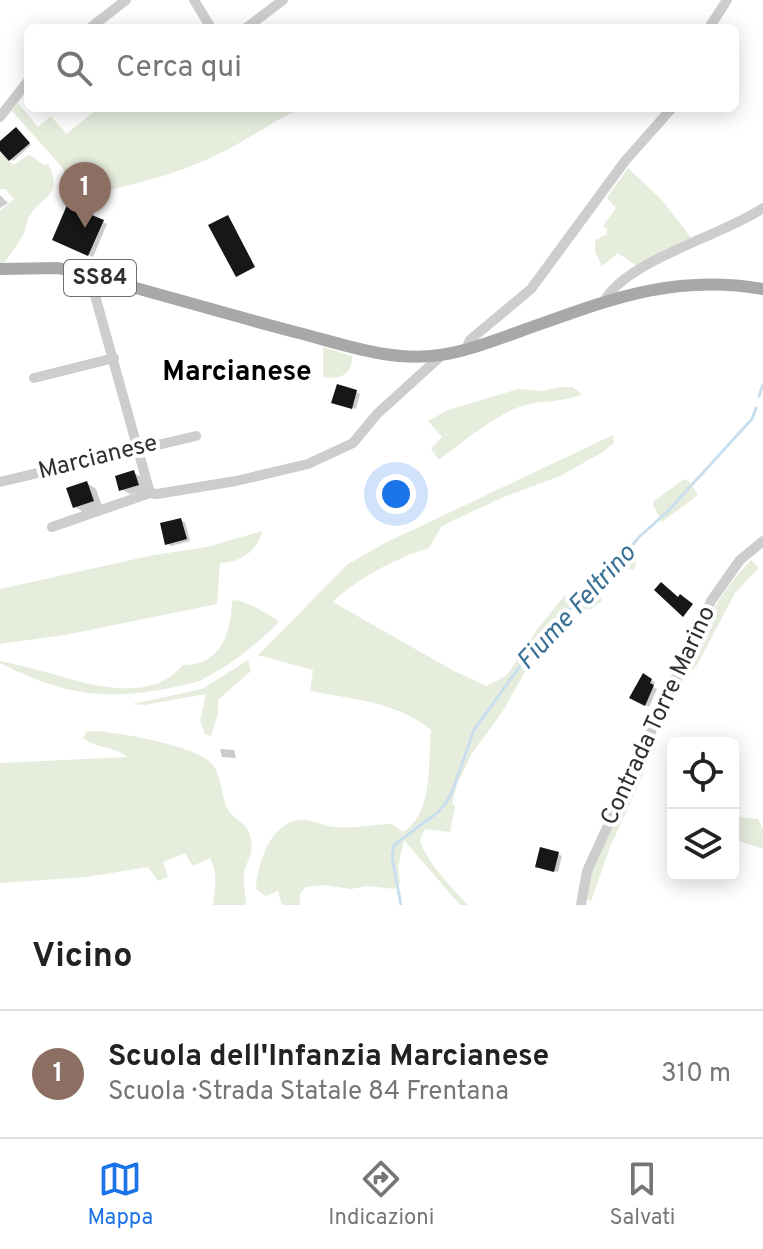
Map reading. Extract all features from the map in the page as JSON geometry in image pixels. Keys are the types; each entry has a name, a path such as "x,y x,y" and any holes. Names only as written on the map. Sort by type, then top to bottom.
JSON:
{"main road":[{"name":"SS84","path":"0,269 58,268 373,352 408,357 442,355 466,349 653,288 727,284 763,289"}],"street":[{"path":"95,24 126,0"},
{"path":"194,0 209,24"},
{"path":"251,24 283,0"},
{"path":"712,24 727,0"},
{"path":"0,117 24,86"},
{"path":"466,349 470,340 531,289 625,161 668,112"},
{"path":"604,302 619,282 687,244 763,208"},
{"path":"92,276 150,493"},
{"path":"52,527 150,493 236,481 308,464 353,443 377,414 442,355"},
{"path":"34,378 114,358"},
{"name":"Marcianese","path":"0,482 196,436"},
{"name":"Contrada Torre Marino","path":"581,905 587,871 711,601 740,560 763,541"}],"green space":[{"path":"18,103 38,127 51,116 66,134 94,112 293,112 227,150 186,168 75,198 62,167 12,111"},
{"path":"0,151 13,165 29,155 45,165 48,163 54,183 49,194 29,217 19,242 5,262 0,263 0,211 14,199 5,189 0,189"},
{"path":"628,168 662,200 692,239 638,267 618,253 602,266 595,252 595,240 607,234 603,226 616,208 607,198"},
{"path":"323,347 352,356 348,371 335,378 323,377"},
{"path":"572,387 582,394 512,410 439,460 431,449 442,437 428,421 448,410 518,389 542,391"},
{"path":"613,435 614,443 603,452 560,476 499,499 442,526 429,548 378,570 333,602 454,671 487,686 507,675 564,596 574,599 587,585 600,583 597,576 626,549 632,549 637,559 634,570 622,568 601,583 604,590 601,602 591,609 571,610 535,654 503,711 471,755 457,784 450,832 425,829 420,841 429,859 468,905 460,905 404,840 398,866 400,882 395,889 306,887 300,893 300,905 282,905 278,891 266,896 256,889 267,847 280,829 289,823 304,820 332,827 392,824 403,832 413,824 420,813 427,787 431,730 389,707 310,691 313,670 258,655 348,564 385,543"},
{"path":"684,479 689,481 698,495 662,522 654,501"},
{"path":"262,531 257,544 247,554 234,561 220,563 217,604 65,635 0,644 0,589 154,555 207,547"},
{"path":"751,560 759,568 735,593 697,665 674,690 716,606"},
{"path":"232,601 279,622 232,662 192,683 141,693 80,692 61,688 0,663 101,686 137,688 154,684 170,677 183,665 207,660 215,653 226,636"},
{"path":"248,660 251,671 218,700 218,714 211,736 205,734 200,721 206,694 144,705 132,704 202,689"},
{"path":"96,731 176,746 205,758 213,765 226,806 244,825 251,839 244,874 246,905 213,905 213,863 210,858 193,866 185,853 163,862 168,877 158,881 148,867 87,877 0,883 0,763 127,757 83,738 86,732"},
{"path":"635,771 644,773 610,847 591,901 586,898 591,870"},
{"path":"739,818 758,819 763,829 763,849 739,841"}],"building":[{"path":"16,127 30,143 9,161 0,151 0,141"},
{"path":"67,205 104,220 88,256 52,240"},
{"path":"228,215 255,267 236,277 208,225"},
{"path":"337,384 357,390 352,409 331,403"},
{"path":"134,470 139,485 119,491 115,476"},
{"path":"87,481 94,501 73,508 66,488"},
{"path":"181,518 187,539 165,545 160,523"},
{"path":"661,582 678,597 680,594 693,604 683,617 654,590"},
{"path":"643,673 652,679 650,683 654,685 645,706 629,698"},
{"path":"540,847 559,852 554,872 535,867"}],"waterway":[{"name":"Fiume Feltrino","path":"759,396 763,385"},
{"name":"Fiume Feltrino","path":"401,905 392,857 394,845 446,803 474,730 538,641 559,618 596,589 639,537 667,512 752,419 756,408"}],"place":[{"name":"Scuola dell'Infanzia Marcianese","path":"85,228"}],"district":[{"name":"Marcianese","path":"237,373"}]}
